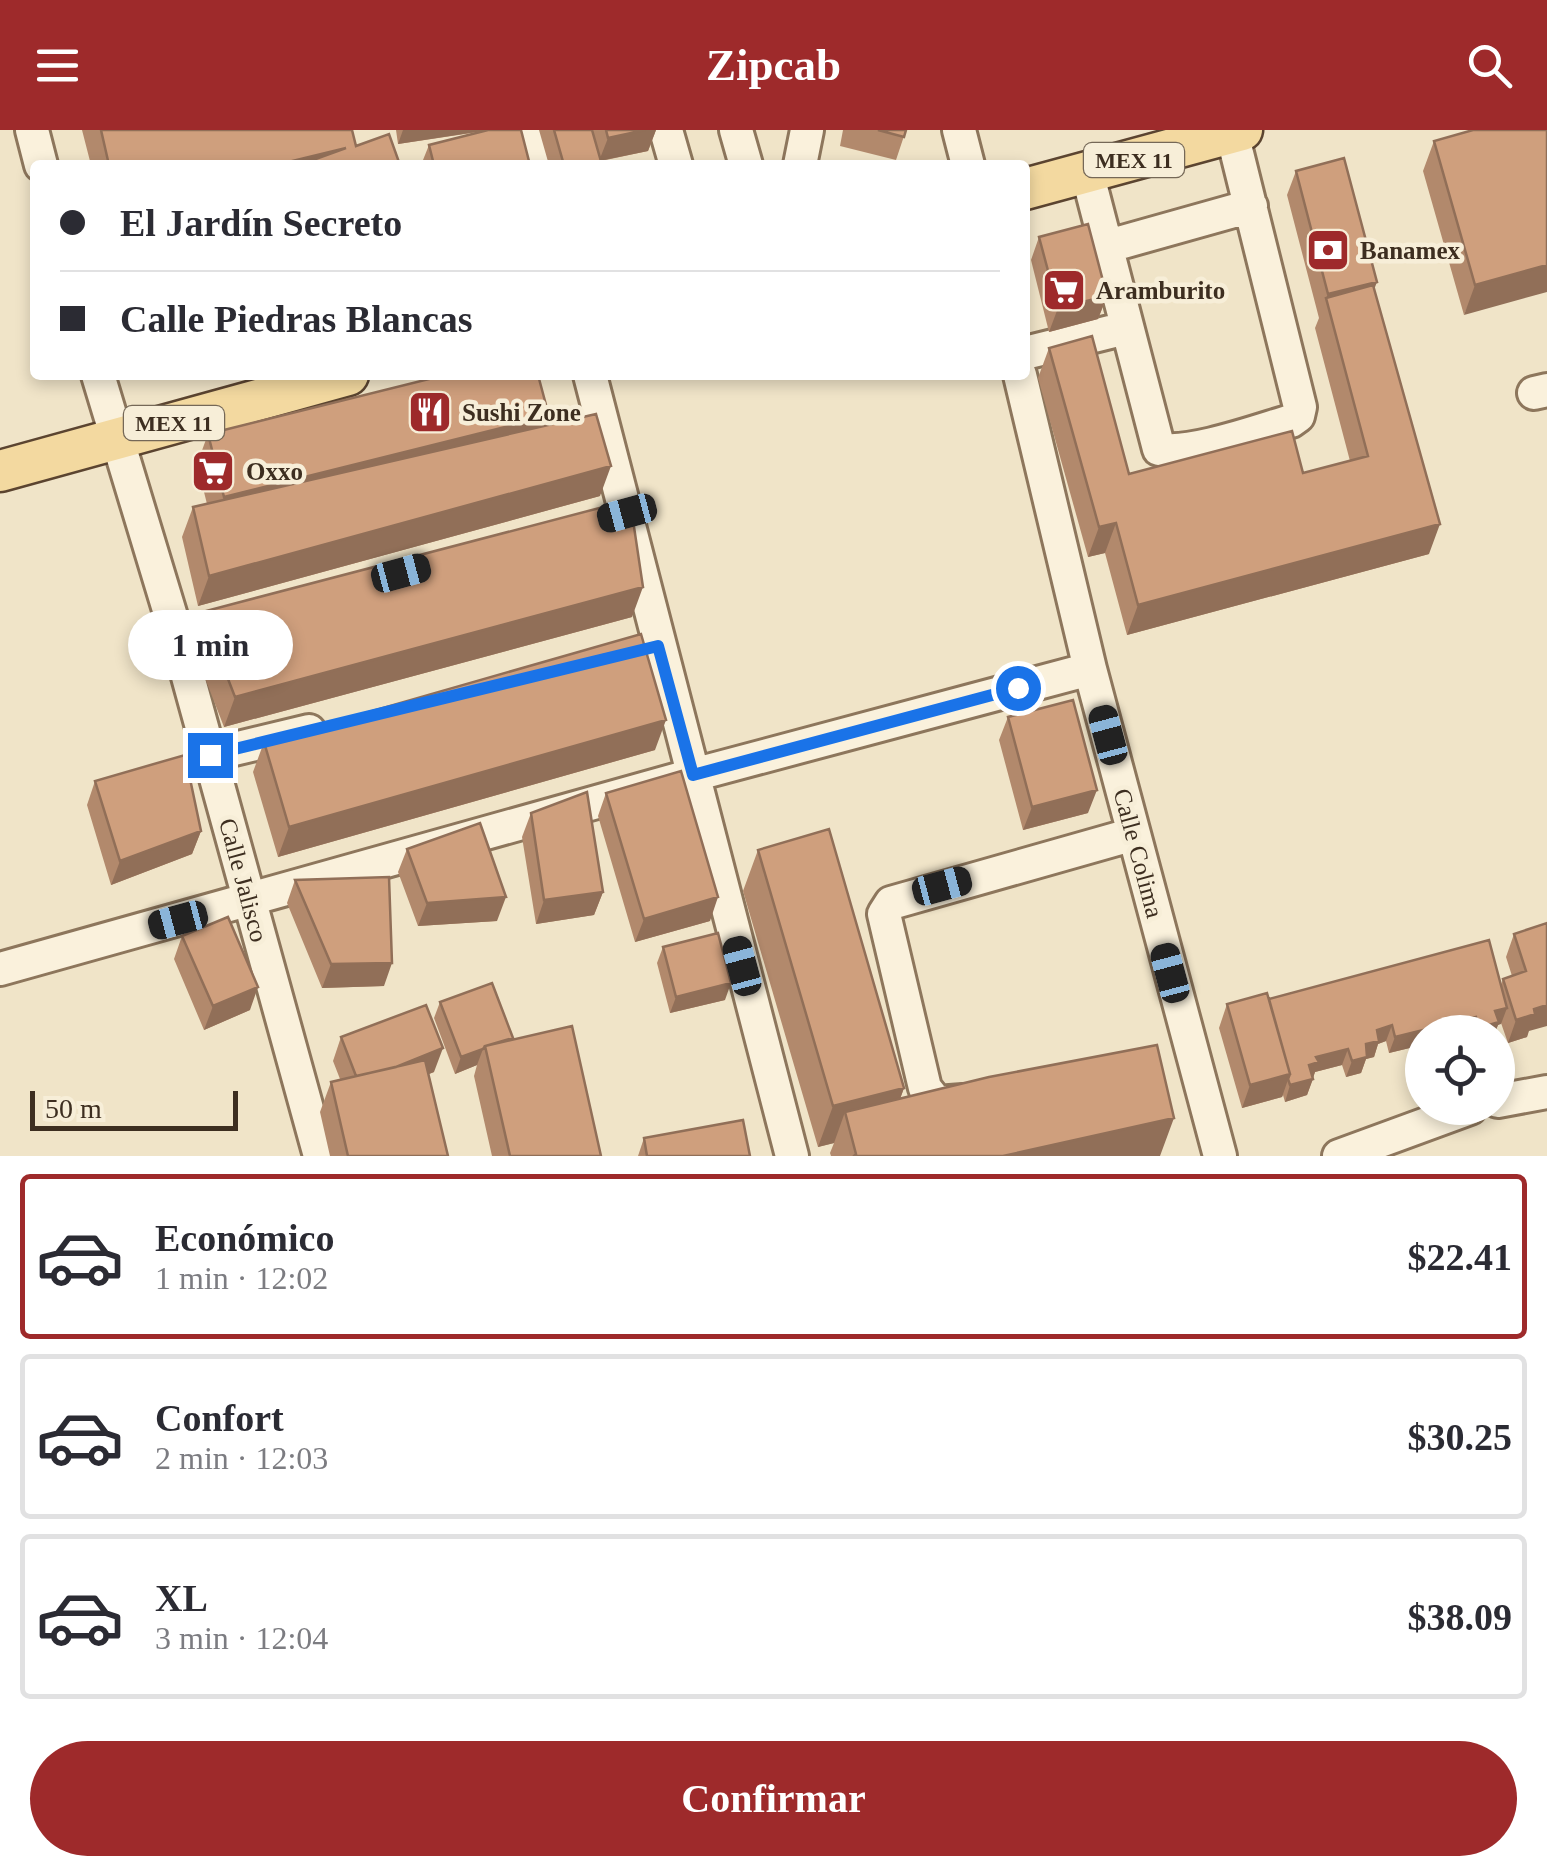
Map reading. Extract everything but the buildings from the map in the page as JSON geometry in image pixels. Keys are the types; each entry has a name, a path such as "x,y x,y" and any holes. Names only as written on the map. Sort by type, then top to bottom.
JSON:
{"main road":[{"name":"MEX 11","path":"1030,188 1237,131"},
{"name":"MEX 11","path":"0,471 330,380"}],"street":[{"path":"32,130 40,160"},
{"path":"524,130 532,160"},
{"path":"666,130 675,160"},
{"path":"736,130 745,160"},
{"path":"801,160 808,130"},
{"path":"959,130 967,160"},
{"path":"1087,172 1159,449 1171,452 1237,437 1291,421 1298,416 1300,407 1251,206 1237,131"},
{"path":"1104,247 1251,206"},
{"path":"1030,352 1126,328"},
{"name":"Calle Jalisco","path":"99,380 176,633 320,1156"},
{"path":"591,380 792,1156"},
{"name":"Calle Colima","path":"1021,380 1090,669 1220,1156"},
{"path":"589,523 627,513"},
{"path":"176,633 213,623"},
{"path":"621,655 658,646"},
{"path":"0,969 693,775 1090,669"},
{"path":"210,755 340,723"},
{"path":"988,1094 952,1104 937,1103 925,1088 884,914 891,903 904,897 1134,834"},
{"path":"1152,1052 1189,1042"},
{"path":"1515,1097 1547,1092"},
{"path":"1338,1156 1423,1125"}],"place":[{"name":"Banamex","path":"1328,250"},
{"name":"Aramburito","path":"1064,290"},
{"name":"Sushi Zone","path":"430,412"},
{"name":"Oxxo","path":"213,471"}],"route":[{"path":"210,755 658,646 693,775 1018,688"}]}
